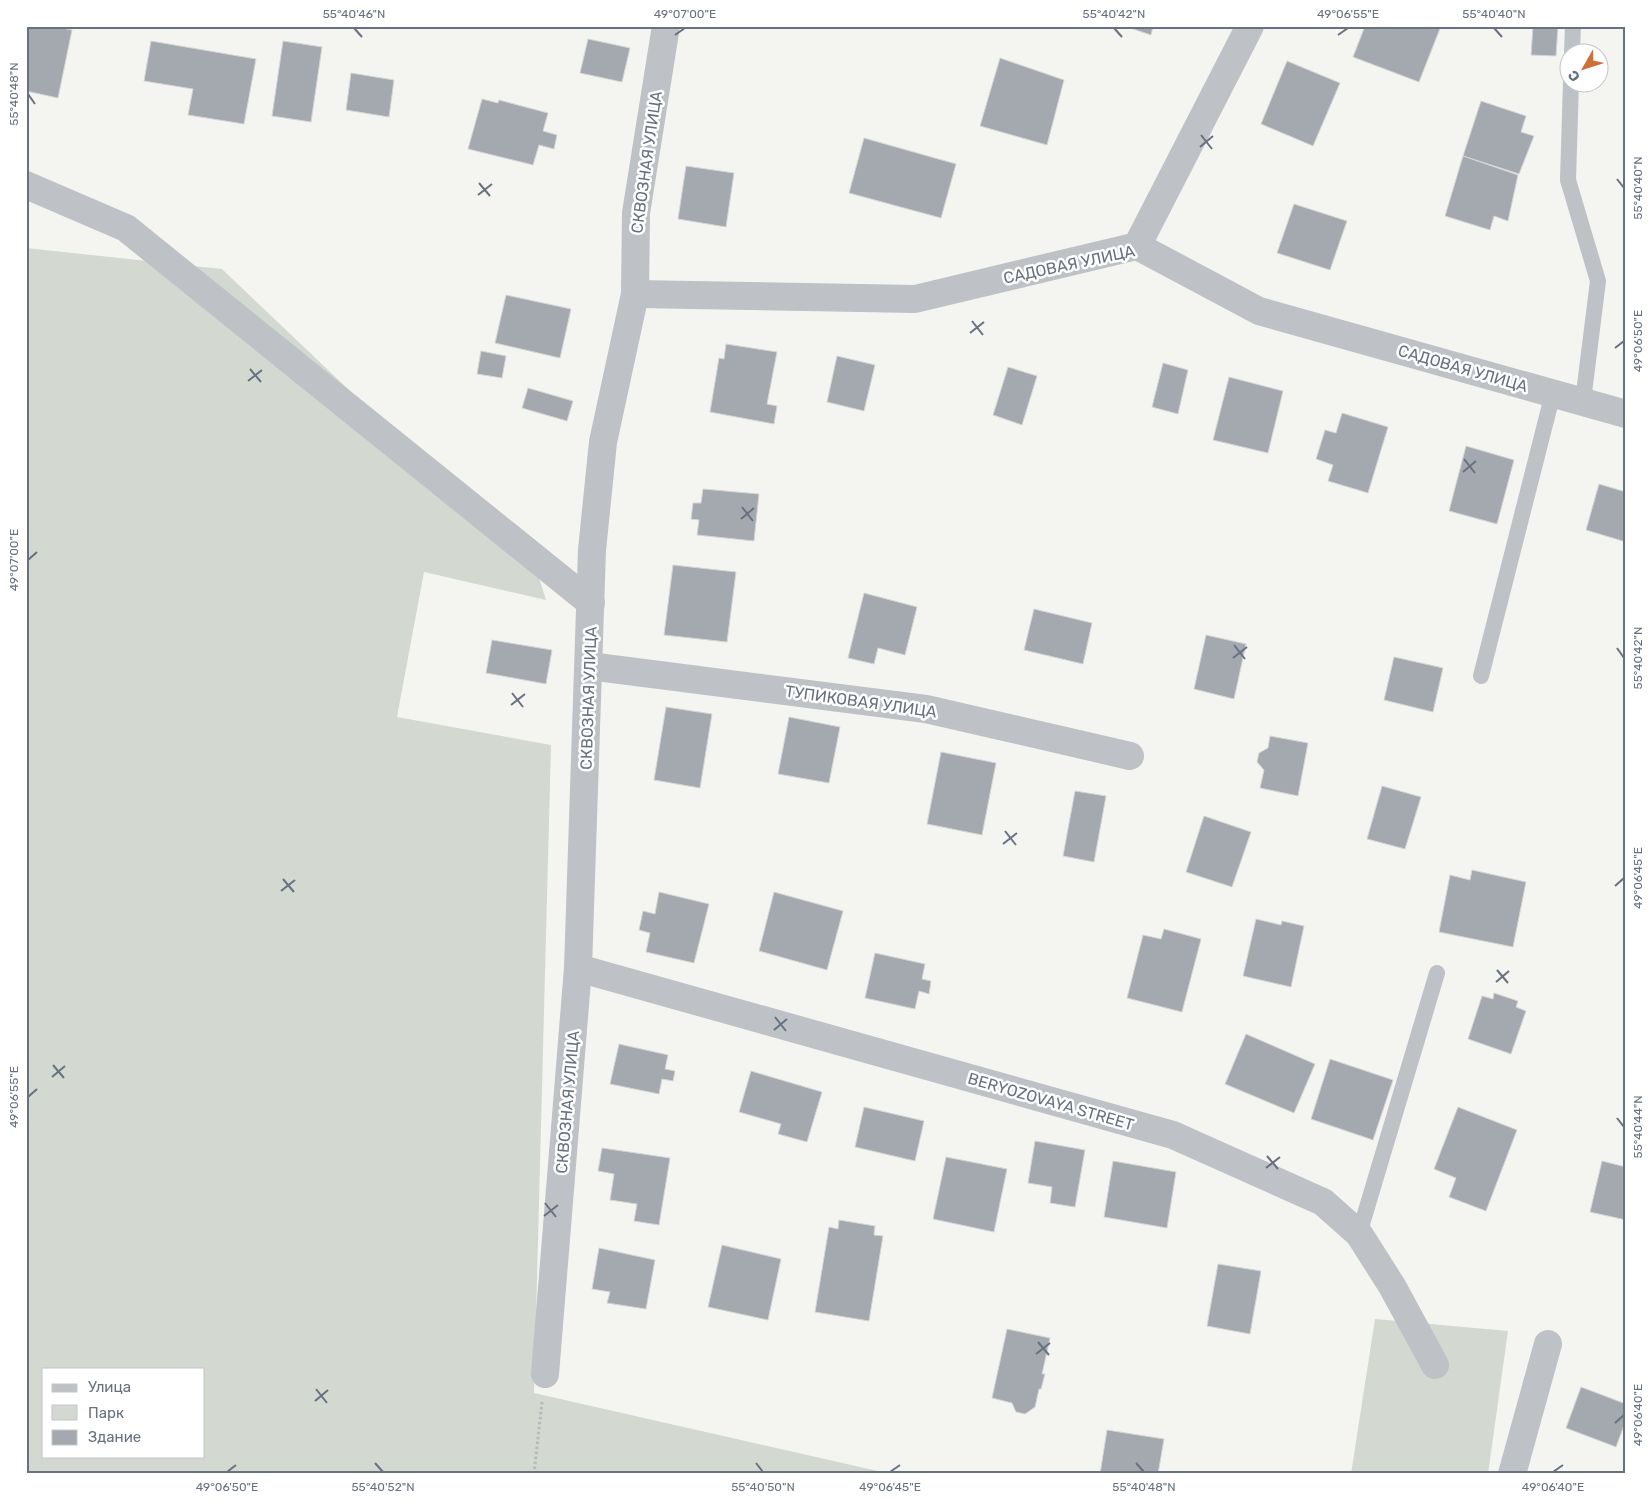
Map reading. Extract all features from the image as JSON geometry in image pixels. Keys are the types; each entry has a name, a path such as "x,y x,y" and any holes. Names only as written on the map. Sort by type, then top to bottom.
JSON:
{"street":[{"name":"СКВОЗНАЯ УЛИЦА","path":"545,1374 578,968 592,550 603,442 635,294 636,213 666,26"},
{"path":"1137,246 1250,26"},
{"path":"26,185 126,228 591,603"},
{"name":"САДОВАЯ УЛИЦА","path":"635,294 915,299 1137,246 1259,311 1626,414"},
{"name":"ТУПИКОВАЯ УЛИЦА","path":"589,666 926,709 1130,756"},
{"name":"BERYOZOVAYA STREET","path":"578,968 1173,1135 1323,1202 1359,1234 1392,1286 1435,1365"},
{"path":"1512,1474 1548,1344"}],"lane":[{"path":"1572,42 1573,26"},
{"path":"1571,92 1568,180 1598,281 1583,401"},
{"path":"1481,676 1553,393"},
{"path":"1359,1234 1437,973"}],"path":[{"path":"534,1474 545,1374"}],"green space":[{"path":"26,248 222,269 536,568 546,600 424,572 397,717 551,745 534,1393 891,1474 26,1474"},
{"path":"1375,1319 1508,1331 1488,1474 1351,1474"}],"building":[{"path":"26,26 52,26 72,30 58,98 26,91"},
{"path":"1124,26 1153,26 1151,35"},
{"path":"1365,26 1441,26 1419,82 1353,57"},
{"path":"1533,26 1558,26 1556,56 1531,55"},
{"path":"588,39 630,48 622,82 580,73"},
{"path":"151,41 256,59 244,124 188,115 193,89 144,81"},
{"path":"283,41 322,47 311,122 272,116"},
{"path":"1000,58 1064,80 1047,145 980,126"},
{"path":"1287,61 1340,83 1313,146 1261,124"},
{"path":"351,73 394,80 389,117 346,110"},
{"path":"482,99 498,103 499,100 548,113 543,131 557,135 554,149 539,145 533,165 468,149"},
{"path":"1481,101 1526,116 1521,132 1534,136 1519,174 1463,156"},
{"path":"864,138 956,164 941,218 849,193"},
{"path":"1463,156 1518,175 1508,221 1494,216 1490,230 1445,216"},
{"path":"686,166 734,173 726,227 678,219"},
{"path":"1294,204 1347,221 1330,270 1277,253"},
{"path":"506,295 571,309 560,358 495,343"},
{"path":"726,344 777,352 767,404 777,406 774,424 710,412 719,358 724,359"},
{"path":"481,351 506,356 502,378 477,374"},
{"path":"837,356 875,365 864,411 827,402"},
{"path":"1163,363 1188,370 1178,414 1152,407"},
{"path":"1008,367 1037,376 1022,425 993,415"},
{"path":"1229,377 1283,391 1268,453 1213,440"},
{"path":"528,388 573,401 567,421 522,408"},
{"path":"1342,413 1388,427 1368,493 1328,481 1333,465 1316,459 1325,430 1336,433"},
{"path":"1466,446 1514,460 1497,524 1449,511"},
{"path":"1599,484 1626,492 1626,542 1586,530"},
{"path":"703,489 759,494 754,541 697,535 699,520 691,519 693,503 701,503"},
{"path":"673,565 736,572 727,642 664,635"},
{"path":"864,593 917,607 905,655 878,648 874,664 848,658"},
{"path":"1034,609 1092,623 1083,664 1024,650"},
{"path":"1206,635 1246,644 1234,699 1194,689"},
{"path":"492,640 552,650 546,684 486,673"},
{"path":"1394,657 1443,668 1433,712 1384,700"},
{"path":"666,707 712,714 700,788 654,780"},
{"path":"789,717 840,727 829,783 778,774"},
{"path":"1270,736 1308,743 1298,796 1260,788 1264,770 1257,762 1259,753 1268,748"},
{"path":"941,752 996,763 982,835 927,824"},
{"path":"1382,786 1421,797 1405,849 1367,839"},
{"path":"1075,791 1106,796 1094,862 1063,856"},
{"path":"1204,816 1251,832 1232,887 1186,872"},
{"path":"1472,870 1526,882 1513,947 1439,932 1450,875 1470,880"},
{"path":"659,892 709,904 694,963 646,952 650,933 639,930 643,911 655,914"},
{"path":"774,892 843,911 827,970 759,951"},
{"path":"1256,919 1281,925 1282,921 1304,926 1291,987 1243,976"},
{"path":"1164,929 1201,939 1182,1012 1127,998 1143,935 1161,939"},
{"path":"875,953 925,964 922,979 931,981 929,994 919,991 915,1009 865,998"},
{"path":"1494,993 1518,1001 1516,1007 1526,1011 1511,1054 1468,1039 1482,996 1493,999"},
{"path":"1246,1034 1315,1064 1294,1113 1225,1084"},
{"path":"619,1044 668,1055 665,1069 675,1071 673,1081 662,1079 659,1094 610,1084"},
{"path":"1330,1059 1393,1080 1373,1140 1311,1119"},
{"path":"751,1071 822,1092 807,1142 778,1134 781,1124 739,1112"},
{"path":"864,1107 924,1121 915,1161 855,1147"},
{"path":"1458,1107 1517,1130 1486,1211 1449,1197 1456,1178 1434,1169"},
{"path":"1035,1141 1085,1150 1075,1207 1050,1203 1052,1187 1028,1183"},
{"path":"602,1148 670,1158 659,1225 634,1221 637,1204 610,1200 614,1174 598,1171"},
{"path":"946,1157 1007,1169 994,1232 933,1219"},
{"path":"1113,1161 1176,1172 1167,1228 1104,1217"},
{"path":"1602,1161 1626,1167 1626,1220 1590,1212"},
{"path":"839,1220 875,1226 874,1235 883,1236 869,1321 815,1312 829,1227 838,1229"},
{"path":"722,1245 781,1259 768,1320 708,1307"},
{"path":"599,1248 655,1260 646,1309 607,1303 610,1292 592,1289"},
{"path":"1218,1264 1261,1271 1250,1334 1207,1326"},
{"path":"1007,1329 1050,1338 1042,1374 1045,1374 1041,1389 1039,1389 1035,1407 1025,1414 1016,1412 1012,1403 992,1398"},
{"path":"1581,1387 1626,1404 1626,1420 1616,1447 1566,1428"},
{"path":"1107,1430 1164,1439 1158,1474 1100,1474"}]}
